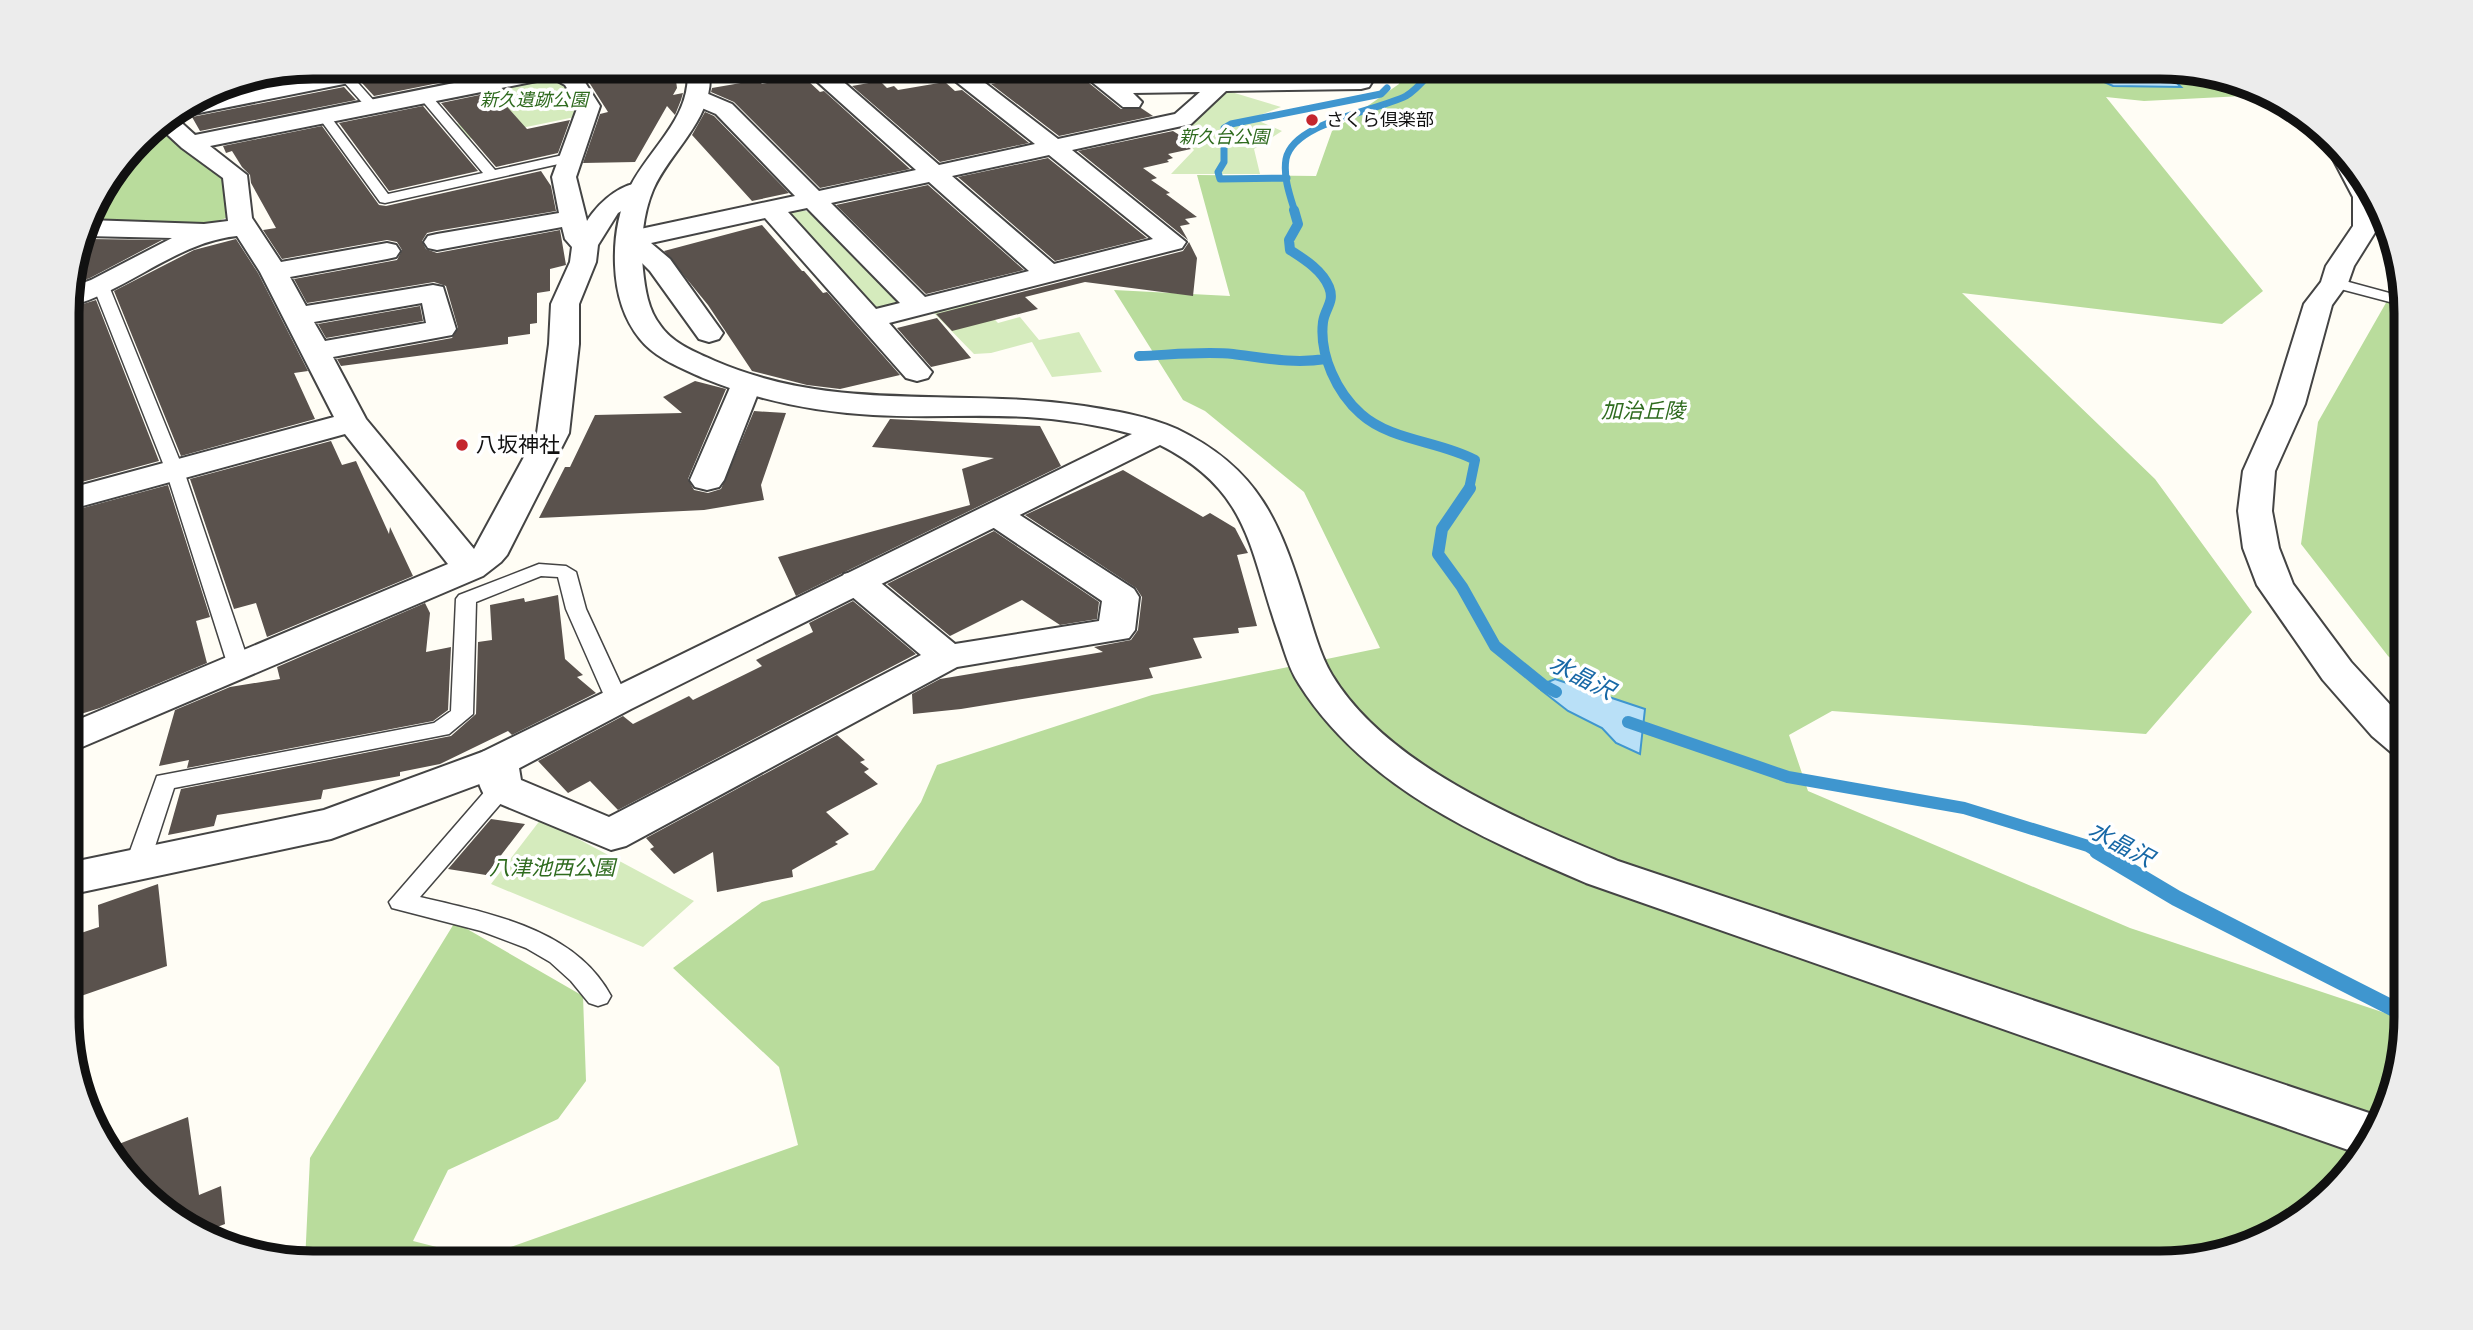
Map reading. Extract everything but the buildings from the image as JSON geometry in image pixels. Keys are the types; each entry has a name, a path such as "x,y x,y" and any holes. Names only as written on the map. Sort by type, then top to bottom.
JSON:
{"street":[{"path":"241,90 338,79"},
{"path":"190,143 499,79"},
{"path":"79,735 470,568 489,555 553,433 564,344 565,304 583,262 579,231 564,177 589,106 569,79"},
{"path":"827,79 1049,274"},
{"path":"872,319 1173,242 967,79"},
{"path":"1100,79 1160,124"},
{"path":"698,82 687,121 641,189 631,239 630,268 635,301 649,332 673,353 747,383 849,404 1028,408 1110,419 1160,433 1212,463 1233,482 1252,510 1268,539 1314,678 1344,719 1373,747 1465,810 1534,844 1615,876 2363,1133"},
{"path":"698,82 919,307"},
{"path":"1111,87 1361,82"},
{"path":"631,239 1183,119 1220,85"},
{"path":"172,127 190,143 235,174 239,218 274,272 352,422 470,568"},
{"path":"437,242 579,231 608,208 641,189"},
{"path":"2366,202 2366,226 2340,266 2333,284 2318,304 2290,404 2259,471 2255,510 2261,548 2275,585 2337,671 2394,733"},
{"path":"770,208 917,372"},
{"path":"96,228 206,231 247,227"},
{"path":"80,294 101,286 206,231"},
{"path":"631,239 660,265 709,333"},
{"path":"274,272 387,251"},
{"path":"81,285 101,286"},
{"path":"298,316 433,293 442,329 314,352"},
{"path":"707,480 747,383"},
{"path":"79,497 352,422"},
{"path":"79,876 331,824 499,775 617,700 1160,433"},
{"path":"499,775 611,835 947,657 1116,630 1121,597 997,515"},
{"path":"857,582 947,657"}],"lane":[{"path":"348,79 372,105"},
{"path":"424,95 492,175"},
{"path":"323,115 385,199 572,157"},
{"path":"2333,284 2393,299"},
{"path":"101,286 175,471 239,666"},
{"path":"137,865 165,782 441,729 462,714 466,599 539,570 566,572 576,609 617,700"},
{"path":"499,775 401,902 513,929 535,939 585,977 598,996"}],"green space":[{"name":"新久遺跡公園","path":"533,79 560,79 565,82 579,108 575,117 468,139 455,124 502,114 476,87"},
{"name":"加治丘陵","path":"1400,79 2175,79 2205,83 2256,100 2243,96 2144,101 2106,97 2263,291 2222,324 1962,293 2155,479 2252,612 2146,734 1832,711 1789,735 1808,791 2130,928 2394,1016 2390,1062 2382,1092 2355,1147 2314,1193 2290,1212 2235,1239 2175,1251 500,1251 798,1145 779,1067 673,968 762,902 874,870 921,802 937,765 1152,695 1380,648 1304,492 1205,411 1183,400 1114,290 1230,296 1197,175 1316,176 1332,131 1399,84"},
{"name":"新久台公園","path":"1228,91 1281,107 1252,118 1282,131 1254,149 1260,174 1171,174 1194,150 1180,132"},
{"path":"167,131 223,179 226,218 207,225 97,223 118,183 147,147"},
{"path":"802,210 809,212 900,304 875,310 787,214"},
{"path":"2393,300 2394,313 2394,661 2301,544 2318,422 2387,301"},
{"path":"977,301 998,323 1020,317 1039,340 1079,332 1102,372 1052,377 1032,342 991,353 974,354 933,312"},
{"name":"八津池西公園","path":"541,819 694,901 643,947 491,884"},
{"name":"加治丘陵","path":"455,922 583,996 586,1081 558,1119 448,1170 413,1241 452,1251 306,1251 310,1158"}],"water":[{"path":"2098,79 2173,79 2181,87 2113,86"},
{"path":"1555,679 1645,709 1640,754 1616,743 1602,728 1568,711 1541,690 1541,685"}],"waterway":[{"name":"水晶沢","path":"1286,178 1286,159 1292,146 1304,136 1338,119 1406,96 1425,79"},
{"path":"1286,178 1220,179 1218,172 1224,162 1224,128 1231,124 1381,94 1387,88"},
{"name":"水晶沢","path":"1286,178 1295,212"},
{"name":"水晶沢","path":"1294,210 1298,224 1289,240 1290,250 1317,270 1331,292 1322,335 1327,360 1337,384 1352,405 1373,423 1475,460 1469,489"},
{"path":"1139,356 1210,353 1291,361 1326,359"},
{"name":"水晶沢","path":"1470,488 1442,529 1438,554 1462,587 1495,646 1543,685 1556,692"},
{"name":"水晶沢","path":"1628,722 1788,777 1964,808 2088,846 2100,853"},
{"name":"水晶沢","path":"2097,851 2176,898 2394,1009"}],"place":[{"name":"さくら倶楽部","path":"1312,120"},
{"name":"八坂神社","path":"462,445"}]}
